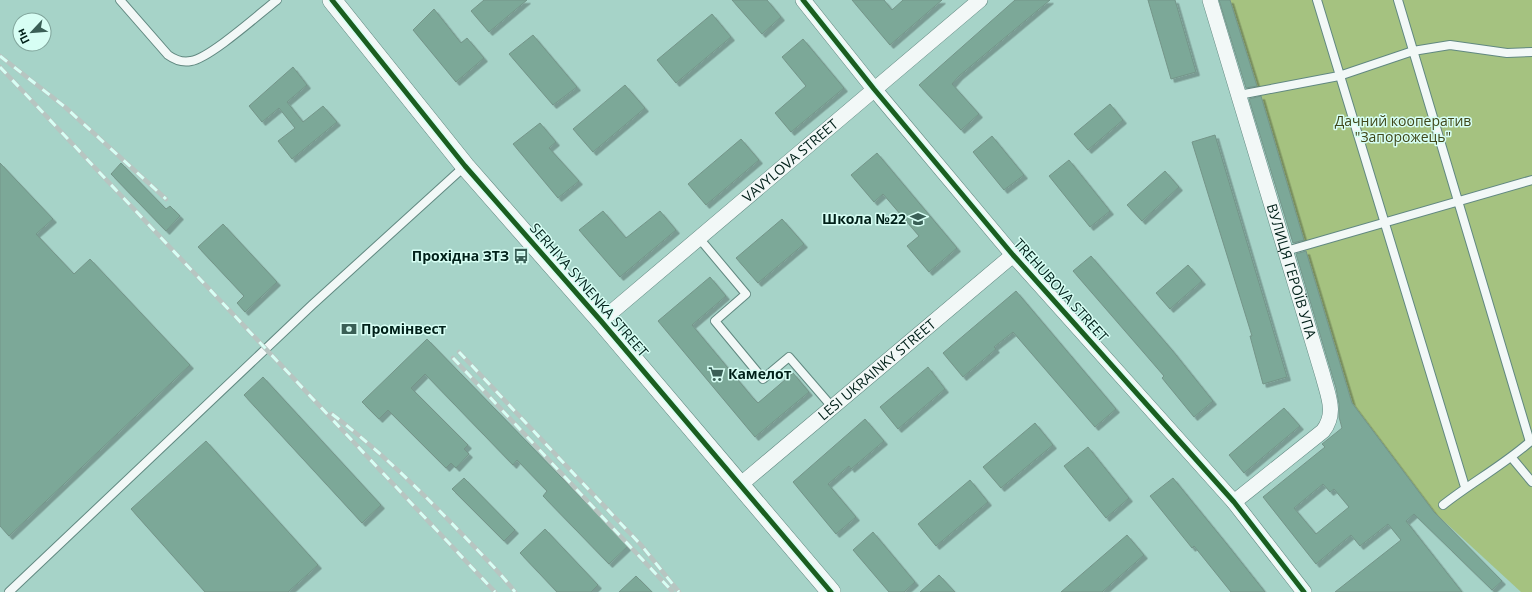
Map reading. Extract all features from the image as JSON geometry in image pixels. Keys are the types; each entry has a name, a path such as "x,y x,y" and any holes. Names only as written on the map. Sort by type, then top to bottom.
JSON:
{"street":[{"name":"SERHIYA SYNENKA STREET","path":"332,0 465,166 601,321 831,592"},
{"name":"TREHUBOVA STREET","path":"803,0 874,89 1013,255 1234,502 1304,592"},
{"name":"VAVYLOVA STREET","path":"601,321 980,0"},
{"name":"ВУЛИЦЯ ГЕРОЇВ УПА","path":"1210,0 1324,376 1330,401 1330,422 1323,431 1234,502"},
{"name":"LESI UKRAINKY STREET","path":"740,485 1013,255"}],"lane":[{"path":"120,0 168,55 175,60 185,62 202,58 277,0"},
{"path":"1317,0 1465,487"},
{"path":"1398,0 1531,441 1512,458 1465,487 1443,505"},
{"path":"1239,94 1339,76 1413,51 1450,45 1507,53 1532,52"},
{"path":"9,592 312,305 465,166"},
{"path":"1286,251 1532,180"},
{"path":"698,238 746,294 715,321 763,378 789,357 833,408"},
{"path":"1512,458 1532,482"}],"green space":[{"name":"Дачний кооператив \"Запорожець\"","path":"1229,0 1532,0 1532,592 1521,592 1434,512 1352,403"}],"building":[{"path":"484,0 527,0 489,32 471,11"},
{"path":"732,0 767,0 781,17 762,34"},
{"path":"852,0 884,0 892,10 903,0 942,0 890,45"},
{"path":"1015,0 1050,0 959,76 952,84 979,114 961,130 919,85"},
{"path":"1148,0 1175,0 1196,72 1171,79"},
{"path":"1219,0 1230,0 1257,86 1246,88"},
{"path":"434,9 461,43 467,38 484,58 456,82 413,30"},
{"path":"712,14 731,37 676,83 657,60"},
{"path":"533,35 577,87 553,105 509,54"},
{"path":"803,39 844,88 791,132 775,113 806,86 782,57"},
{"path":"293,67 307,85 287,102 303,122 323,106 337,122 292,159 278,141 295,128 279,108 262,122 249,106"},
{"path":"625,85 645,108 593,152 573,129"},
{"path":"1261,96 1304,240 1293,243 1249,99"},
{"path":"1110,104 1123,120 1088,150 1074,134"},
{"path":"540,123 556,142 549,148 579,181 558,198 513,144"},
{"path":"1215,135 1287,377 1263,384 1250,336 1252,336 1192,142"},
{"path":"992,136 1024,175 1004,190 973,152"},
{"path":"741,139 759,160 706,205 688,184"},
{"name":"Школа №22","path":"877,153 957,248 929,272 907,246 919,236 883,194 874,202 851,175"},
{"path":"1069,160 1110,211 1090,227 1049,176"},
{"path":"0,163 53,219 36,234 74,274 90,259 190,365 9,536 0,526"},
{"path":"121,163 166,209 170,206 180,216 166,231 111,174"},
{"path":"1165,171 1179,187 1142,221 1127,205"},
{"path":"603,211 626,238 660,211 676,230 620,277 579,230"},
{"path":"782,219 804,244 758,283 736,258"},
{"path":"223,224 277,282 245,312 237,303 244,296 198,247"},
{"path":"1306,251 1352,403 1434,512 1502,581 1492,590 1414,514 1406,521 1462,592 1335,592 1401,540 1388,524 1360,546 1351,535 1316,564 1263,497 1325,447 1322,444 1342,428 1339,417 1339,404 1336,388 1296,254","holes":["1323,484 1330,492 1334,489 1349,507 1316,534 1294,508"]},
{"path":"1091,256 1172,350 1213,401 1194,417 1162,378 1164,376 1073,271"},
{"path":"1188,265 1202,281 1170,309 1156,293"},
{"path":"710,277 726,296 692,325 753,398 758,403 793,373 809,392 755,437 658,321"},
{"path":"1016,291 1116,409 1095,427 1013,332 994,347 996,349 963,377 943,353"},
{"path":"427,339 628,546 609,564 543,496 547,491 517,460 513,465 425,374 411,388 468,445 464,449 469,454 456,468 451,463 446,468 388,410 379,419 362,402"},
{"path":"928,367 945,389 898,429 880,407"},
{"path":"263,377 381,505 362,523 244,395"},
{"path":"1284,408 1300,426 1244,473 1229,455"},
{"path":"865,419 884,441 851,469 849,466 828,484 856,517 836,534 793,482"},
{"path":"1035,423 1053,445 1001,488 983,467"},
{"path":"206,441 318,565 288,592 205,592 131,509"},
{"path":"1088,447 1129,498 1106,518 1064,466"},
{"path":"464,478 515,530 504,541 452,489"},
{"path":"1173,478 1265,592 1231,592 1194,546 1192,548 1150,496"},
{"path":"970,480 988,502 936,546 918,524"},
{"path":"545,529 598,585 591,592 557,592 520,553"},
{"path":"873,532 915,582 904,592 889,592 853,550"},
{"path":"1127,535 1144,555 1102,592 1061,592"},
{"path":"939,575 955,592 920,592"},
{"path":"636,576 652,592 619,592"}],"railway":[{"path":"0,56 65,107 166,199"},
{"path":"0,67 495,592"},
{"path":"459,352 641,545 679,592"},
{"path":"453,358 672,591"},
{"path":"332,414 383,456 447,518 515,592"}],"cycle path":[{"path":"332,0 465,166 601,321 831,592"},
{"path":"803,0 874,89 1013,255 1234,502 1304,592"}],"place":[{"name":"Школа №22","path":"918,219"},
{"name":"Прохідна ЗТЗ","path":"521,256"},
{"name":"Промінвест","path":"349,329"},
{"name":"Камелот","path":"716,374"}]}
